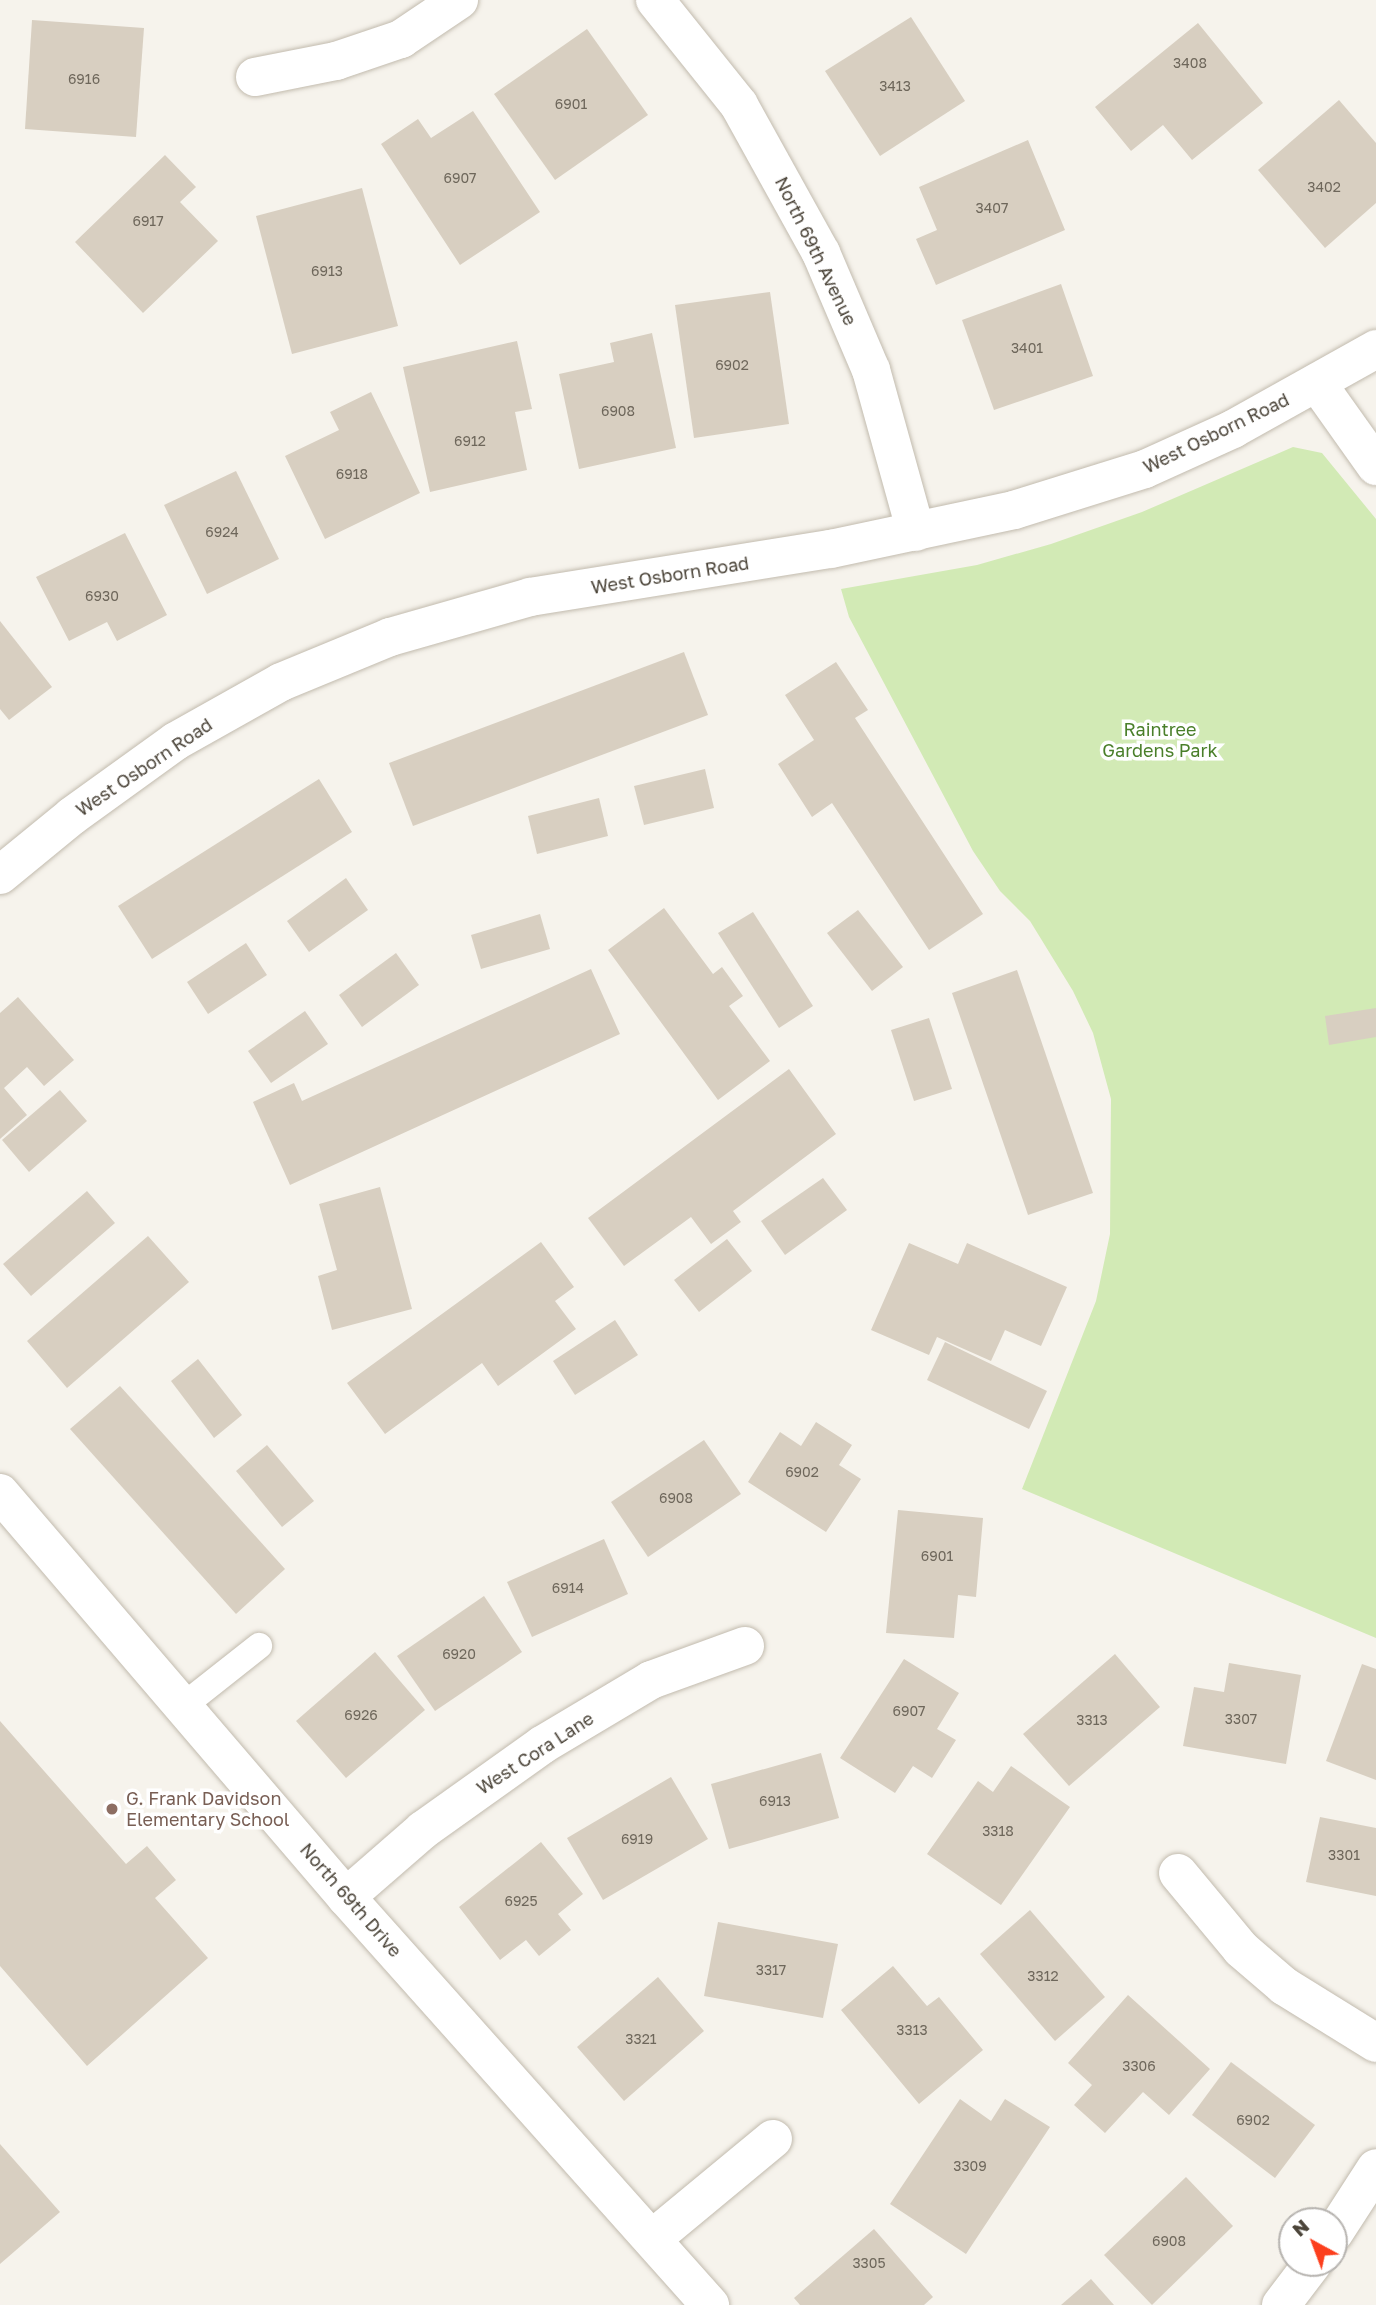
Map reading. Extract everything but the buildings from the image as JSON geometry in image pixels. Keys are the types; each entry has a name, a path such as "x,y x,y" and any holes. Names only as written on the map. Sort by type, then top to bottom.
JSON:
{"street":[{"path":"255,77 337,61 401,39 459,0"},
{"name":"North 69th Avenue","path":"655,0 739,105 821,253 871,370 916,532"},
{"name":"West Osborn Road","path":"0,875 72,816 176,741 281,682 390,638 530,597 916,532 1014,510 1145,469 1317,383 1376,349"},
{"path":"1317,383 1376,466"},
{"name":"North 69th Drive","path":"0,1493 346,1897 710,2305"},
{"name":"West Cora Lane","path":"346,1897 423,1830 542,1745 651,1680 746,1646"},
{"path":"1178,1873 1241,1949 1284,1986 1376,2043"},
{"path":"652,2239 773,2139"},
{"path":"1348,2211 1376,2168"}],"lane":[{"path":"183,1706 259,1646"}],"green space":[{"name":"Raintree Gardens Park","path":"1293,447 1322,453 1376,519 1376,1638 1022,1489 1096,1301 1110,1234 1111,1099 1093,1033 1073,991 1030,921 1000,891 973,851 849,617 841,589 977,565 1051,544 1142,512"}],"place":[{"name":"G. Frank Davidson Elementary School","path":"112,1809"}]}
